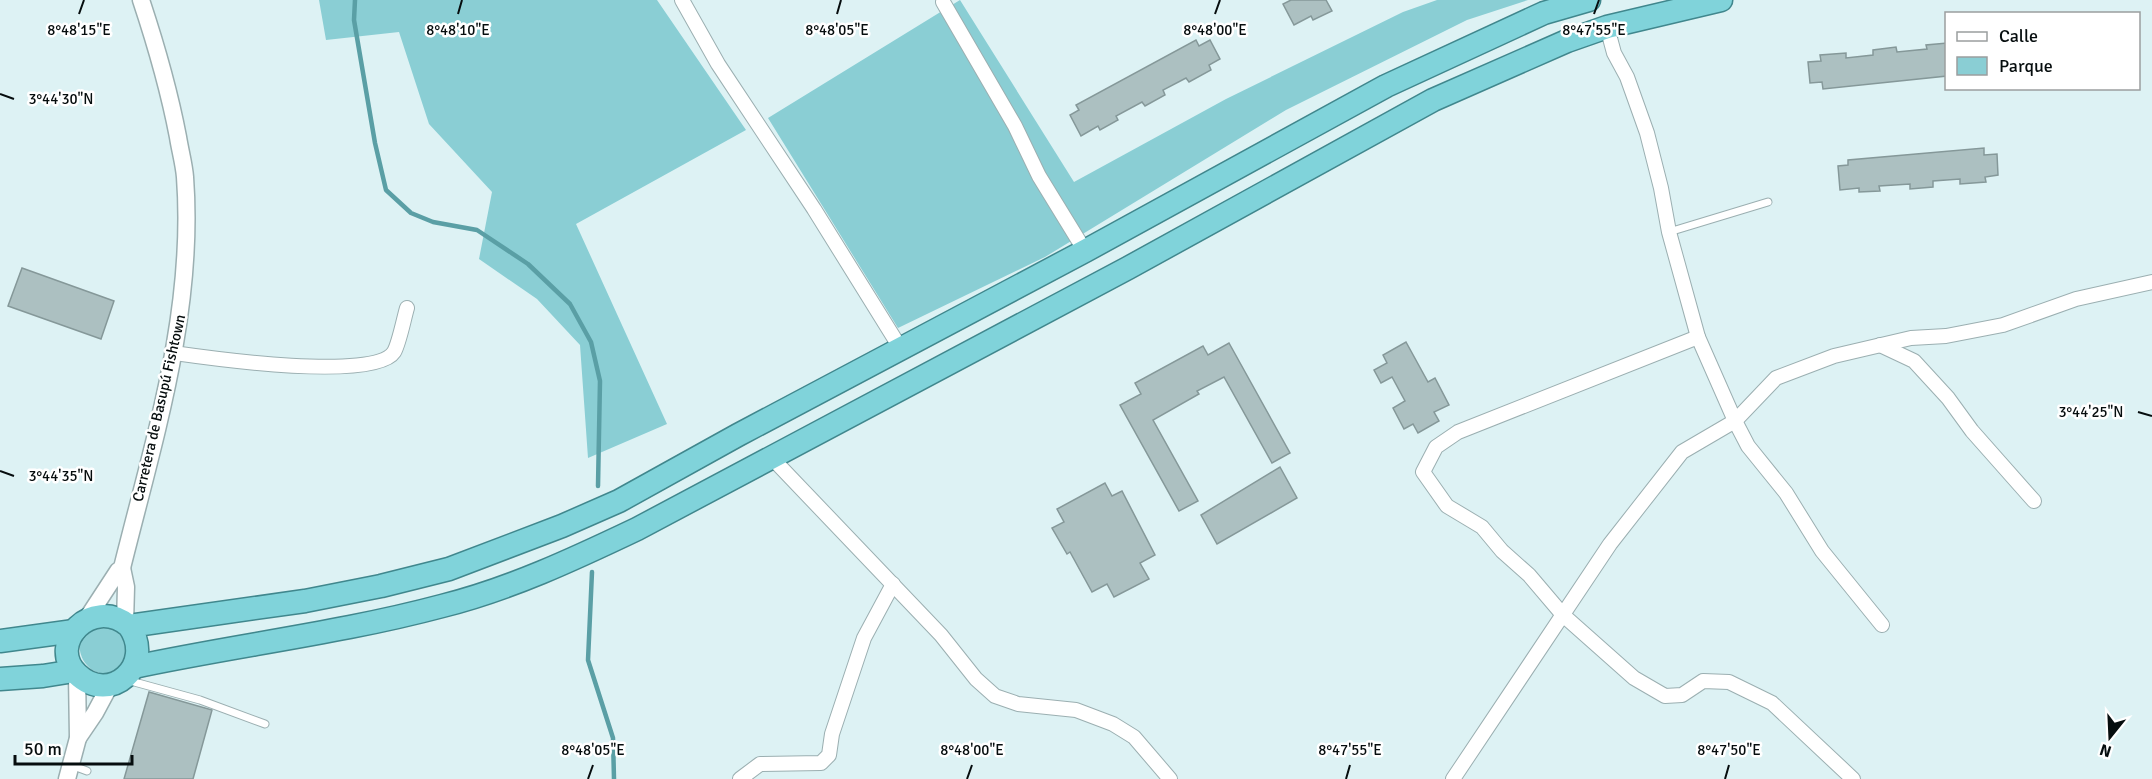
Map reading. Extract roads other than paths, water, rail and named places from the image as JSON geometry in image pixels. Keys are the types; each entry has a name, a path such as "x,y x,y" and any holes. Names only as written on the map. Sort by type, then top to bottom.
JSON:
{"highway":[{"path":"127,625 305,602 449,569 620,501 738,435 1085,251 1386,86 1544,13 1589,0"},
{"path":"80,625 68,651 69,661 76,673 87,682 98,686 199,652 327,632 432,609 513,584 637,529 1128,268 1433,100 1567,41 1607,27 1721,0"},
{"path":"0,641 80,625 99,616 113,617 127,625 134,634 138,650 123,677"},
{"path":"0,679 76,673"}],"street":[{"name":"Carretera de Basupú Fishtown","path":"80,625 122,568 174,353 183,298 188,234 185,175 164,73 141,0"},
{"path":"682,0 718,64 814,209 901,348"},
{"path":"943,2 1015,126 1039,177 1085,251"},
{"path":"1607,27 1614,53 1627,77 1647,133 1669,232 1698,337 1735,421 1748,446 1786,493 1822,550 1882,625"},
{"path":"1453,779 1610,544 1682,452 1735,421 1776,378 1834,356 1911,338 1946,336 2003,325 2076,299 2152,282"},
{"path":"174,353 277,366 341,366 383,361 394,352 408,308"},
{"path":"1698,337 1458,432 1436,447 1423,472 1447,506 1482,527 1502,551 1529,575 1563,615 1634,678 1665,696 1682,695 1703,681 1729,682 1772,703 1852,779"},
{"path":"1880,345 1914,361 2034,501"},
{"path":"771,457 941,635 976,679 996,696 1018,704 1076,710 1113,724 1134,737 1161,777"},
{"name":"Carretera de Basupú Fishtown","path":"122,568 127,598 127,625"},
{"path":"740,779 760,764 822,763 829,755 832,735 864,638 893,584"},
{"path":"69,772 78,738 76,673"},
{"path":"78,738 123,677"}],"lane":[{"path":"1669,232 1768,202"},
{"path":"123,677 200,700 265,724"},
{"path":"69,772 87,771"}],"waterway":[{"path":"355,0 354,20 375,143 386,190 411,213 433,222 477,230 528,264 570,304 591,342 600,381 598,486"},
{"path":"592,572 588,660 613,738 614,779"}]}
